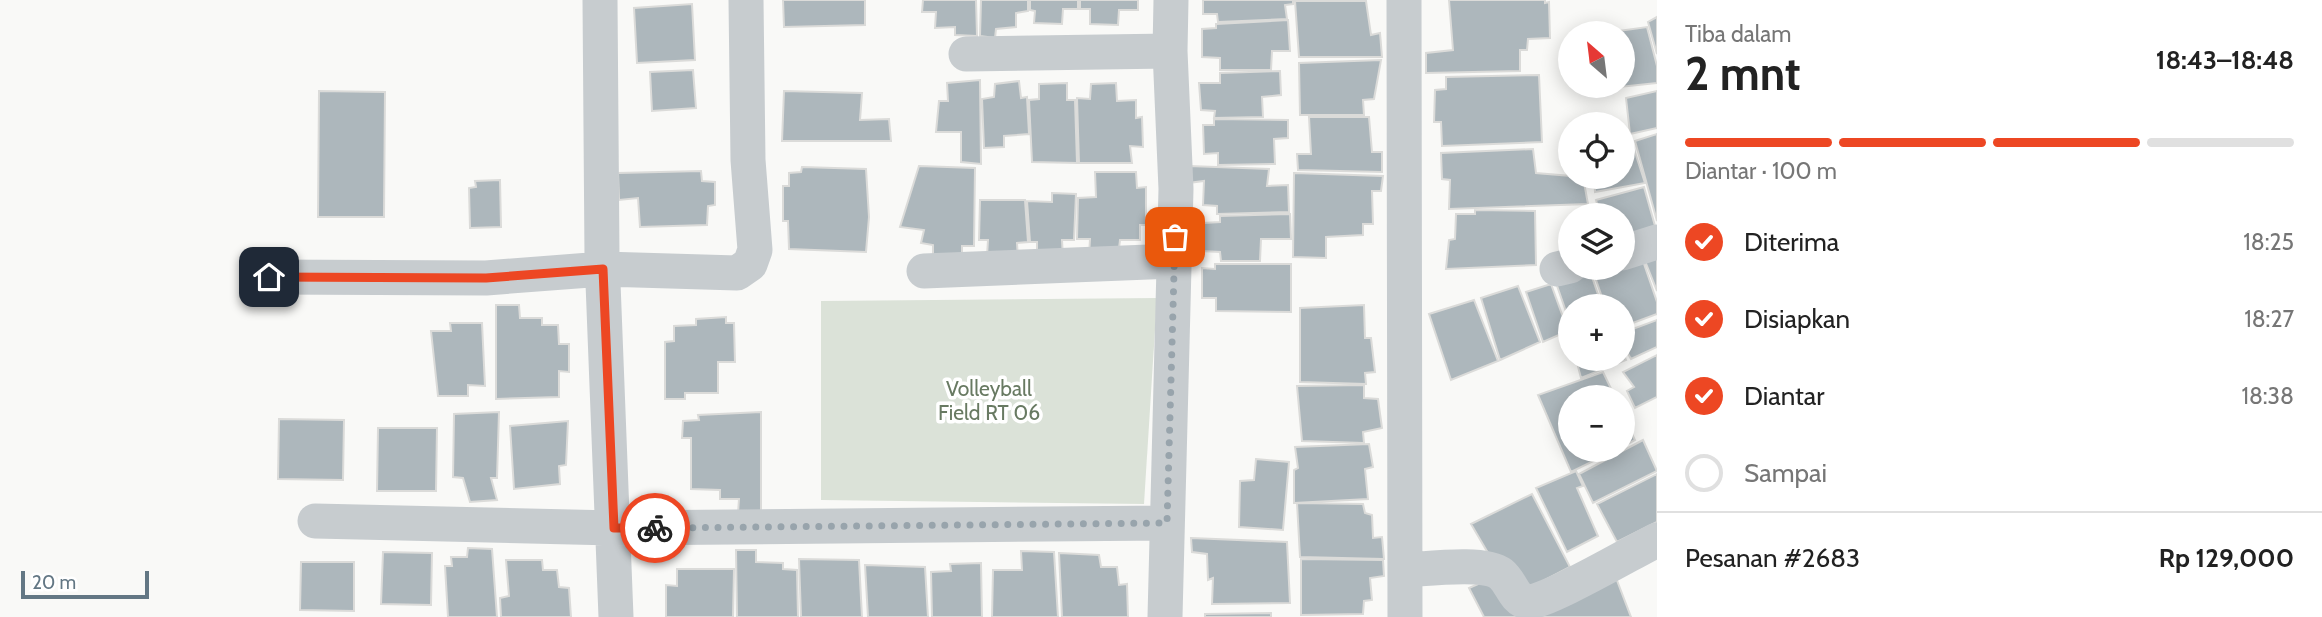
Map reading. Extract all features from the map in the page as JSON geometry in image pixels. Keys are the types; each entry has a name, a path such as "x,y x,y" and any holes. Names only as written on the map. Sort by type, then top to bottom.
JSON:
{"street":[{"path":"600,0 603,269 616,617"},
{"path":"269,277 486,278 603,269 737,273 750,264 755,250 748,160 747,0"},
{"path":"1165,617 1176,189 1170,51 1171,0"},
{"path":"1404,0 1405,617"},
{"path":"966,54 1170,51"},
{"path":"1635,249 1657,242"},
{"path":"924,271 1174,261"},
{"path":"315,521 614,528 1167,523"},
{"path":"1405,570 1478,568 1493,571 1501,574 1522,601 1529,603 1551,596 1657,540"}],"green space":[{"name":"Volleyball Field RT 06","path":"1157,298 1144,504 821,500 821,301"}],"building":[{"path":"783,0 865,0 865,25 784,27"},
{"path":"923,0 976,0 977,36 955,35 955,27 935,28 936,12 922,12"},
{"path":"981,0 1028,0 1028,11 1016,13 1016,27 996,29 995,38 980,36"},
{"path":"1030,0 1078,0 1078,9 1063,9 1062,24 1034,23 1035,11 1030,10"},
{"path":"1080,0 1138,0 1138,10 1119,10 1118,25 1090,24 1090,9 1080,9"},
{"path":"1203,0 1293,0 1293,4 1285,5 1287,19 1218,22 1217,14 1203,14"},
{"path":"1449,0 1545,0 1545,3 1549,2 1550,38 1528,39 1527,50 1520,50 1520,71 1426,73 1426,53 1453,50"},
{"path":"1295,1 1366,1 1371,35 1380,33 1382,57 1299,57"},
{"path":"692,4 695,60 637,63 634,8"},
{"path":"1657,17 1657,54 1648,22"},
{"path":"1288,20 1290,51 1272,51 1271,70 1220,70 1220,58 1202,57 1202,29 1216,28 1216,24"},
{"path":"1647,27 1657,66 1657,83 1635,85 1635,29"},
{"path":"1381,60 1374,99 1363,100 1364,115 1300,115 1299,63"},
{"path":"693,70 696,108 652,111 650,72"},
{"path":"1280,71 1281,95 1262,97 1263,117 1214,118 1215,111 1201,110 1199,83 1220,83 1220,73"},
{"path":"1539,75 1542,142 1442,146 1441,122 1434,122 1435,90 1446,89 1446,77"},
{"path":"980,80 981,164 961,162 961,132 936,132 939,101 948,101 947,83"},
{"path":"1019,81 1021,98 1027,97 1029,134 1004,136 1004,147 984,148 982,99 994,97 995,84"},
{"path":"1067,83 1067,100 1075,100 1077,163 1032,162 1029,100 1039,99 1039,84"},
{"path":"1116,83 1117,101 1136,100 1136,118 1142,117 1143,147 1130,146 1132,163 1079,163 1077,98 1090,99 1091,84"},
{"path":"319,91 385,92 384,217 318,217"},
{"path":"784,91 862,93 860,120 889,119 891,141 782,141"},
{"path":"1657,91 1657,128 1635,133 1635,112 1628,112 1626,98"},
{"path":"1309,117 1369,117 1372,152 1382,152 1382,172 1298,170 1297,154 1311,154"},
{"path":"1214,119 1288,120 1288,138 1274,139 1275,164 1218,165 1218,153 1204,154 1203,125 1214,125"},
{"path":"1657,134 1657,221 1635,141"},
{"path":"1533,149 1536,173 1558,175 1558,189 1585,189 1588,203 1449,209 1450,180 1442,179 1441,153"},
{"path":"1635,152 1645,183 1635,185"},
{"path":"919,166 975,168 974,246 962,246 962,258 933,258 933,245 921,243 924,230 900,227"},
{"path":"1189,166 1269,169 1267,186 1288,185 1289,212 1217,214 1217,206 1203,205 1204,181 1188,183"},
{"path":"802,167 866,169 869,217 866,252 789,249 788,221 783,221 783,186 789,186 789,173 801,172"},
{"path":"701,171 702,181 715,182 715,205 708,206 707,225 640,227 638,198 619,200 618,173"},
{"path":"1095,172 1136,172 1137,188 1146,187 1146,225 1140,225 1140,240 1120,240 1118,257 1089,256 1090,239 1077,239 1078,198 1096,197"},
{"path":"1294,173 1383,176 1381,191 1372,191 1373,224 1363,224 1363,235 1326,237 1326,258 1293,257"},
{"path":"500,180 501,227 470,228 469,188 476,187 475,181"},
{"path":"1644,187 1657,233 1635,242 1635,203 1597,203 1596,200"},
{"path":"1052,193 1076,194 1074,240 1062,240 1063,258 1037,258 1037,242 1030,242 1027,201 1052,202"},
{"path":"980,200 1025,200 1028,242 1017,243 1018,259 987,256 988,240 979,240"},
{"path":"1475,210 1535,211 1536,265 1446,269 1449,240 1455,239 1456,214 1475,214"},
{"path":"1290,214 1291,239 1261,239 1260,261 1221,261 1220,252 1201,251 1203,223 1220,222 1220,216"},
{"path":"1657,251 1657,291 1643,256"},
{"path":"1640,252 1657,302 1657,314 1635,322 1635,294 1601,294 1596,280 1635,280 1635,256"},
{"path":"1215,264 1291,264 1291,312 1216,311 1216,298 1202,298 1202,268 1215,269"},
{"path":"1555,280 1593,280 1598,294 1560,294"},
{"path":"1551,284 1558,303 1558,335 1543,342 1526,292"},
{"path":"1518,286 1540,342 1500,360 1481,298"},
{"path":"1474,300 1498,361 1451,380 1429,314"},
{"path":"496,305 519,305 520,318 542,318 542,325 558,325 559,344 569,344 569,372 559,371 559,397 496,399"},
{"path":"1364,305 1365,338 1371,338 1375,372 1365,373 1366,384 1300,382 1300,308"},
{"path":"726,317 726,323 734,323 735,362 718,362 718,393 685,393 685,399 665,399 665,342 674,341 674,326 696,325 696,319"},
{"path":"1657,320 1657,347 1635,357 1635,328"},
{"path":"450,323 482,323 485,386 468,385 468,396 438,396 431,331 451,331"},
{"path":"1657,355 1657,397 1635,408 1635,385 1623,372 1635,371 1635,366"},
{"path":"1579,371 1598,371 1581,378"},
{"path":"1603,372 1609,385 1566,385"},
{"path":"1364,385 1364,398 1378,399 1382,428 1363,432 1364,443 1302,441 1297,386"},
{"path":"1558,388 1558,442 1538,395"},
{"path":"499,412 497,478 491,478 497,500 470,502 463,478 453,477 454,414"},
{"path":"761,412 761,514 738,513 739,499 720,499 720,490 691,489 691,438 682,438 683,421 699,420 698,415"},
{"path":"279,419 344,420 343,480 278,479"},
{"path":"568,421 566,465 559,466 560,484 514,489 510,426"},
{"path":"378,428 437,428 436,491 377,491"},
{"path":"1643,440 1657,471 1593,503 1579,474 1602,462 1635,462 1635,444"},
{"path":"1369,444 1373,467 1365,469 1368,499 1294,503 1294,470 1298,468 1295,447"},
{"path":"1256,459 1289,462 1283,530 1239,527 1240,481 1254,480"},
{"path":"1567,462 1591,462 1571,472"},
{"path":"1576,471 1583,486 1577,488 1598,536 1567,552 1536,488"},
{"path":"1657,474 1657,522 1617,542 1597,504"},
{"path":"1532,494 1570,567 1522,592 1498,570 1471,524"},
{"path":"1297,503 1363,504 1365,513 1372,515 1373,538 1382,537 1384,559 1300,557"},
{"path":"1191,538 1287,542 1290,603 1212,604 1213,578 1208,580 1207,554 1192,552"},
{"path":"468,548 492,549 497,617 448,617 445,566 452,566 451,557 467,557"},
{"path":"736,550 756,550 756,562 783,563 783,569 797,570 798,617 737,617"},
{"path":"1021,551 1054,552 1058,617 992,617 993,570 1022,570"},
{"path":"383,552 432,553 431,605 381,604"},
{"path":"1059,553 1099,555 1101,567 1117,567 1119,585 1127,584 1128,617 1062,617"},
{"path":"799,559 859,560 862,617 801,617"},
{"path":"1301,559 1383,560 1384,576 1370,578 1372,600 1364,601 1363,614 1301,615"},
{"path":"506,560 542,560 543,570 557,570 559,587 569,588 571,617 501,617 500,598 509,596"},
{"path":"301,562 354,562 354,611 300,610"},
{"path":"981,563 982,617 932,617 931,572 951,571 950,564"},
{"path":"865,565 925,567 928,617 868,617"},
{"path":"677,569 734,569 733,617 666,617 666,585 677,586"},
{"path":"1613,570 1631,617 1535,617"},
{"path":"1496,576 1519,617 1484,617 1469,588"},
{"path":"1271,613 1271,617 1205,617 1205,614"}],"way so far":[{"path":"655,528 1167,523 1175,237"}],"route":[{"path":"269,277 486,278 603,269 614,528 655,528"}]}
